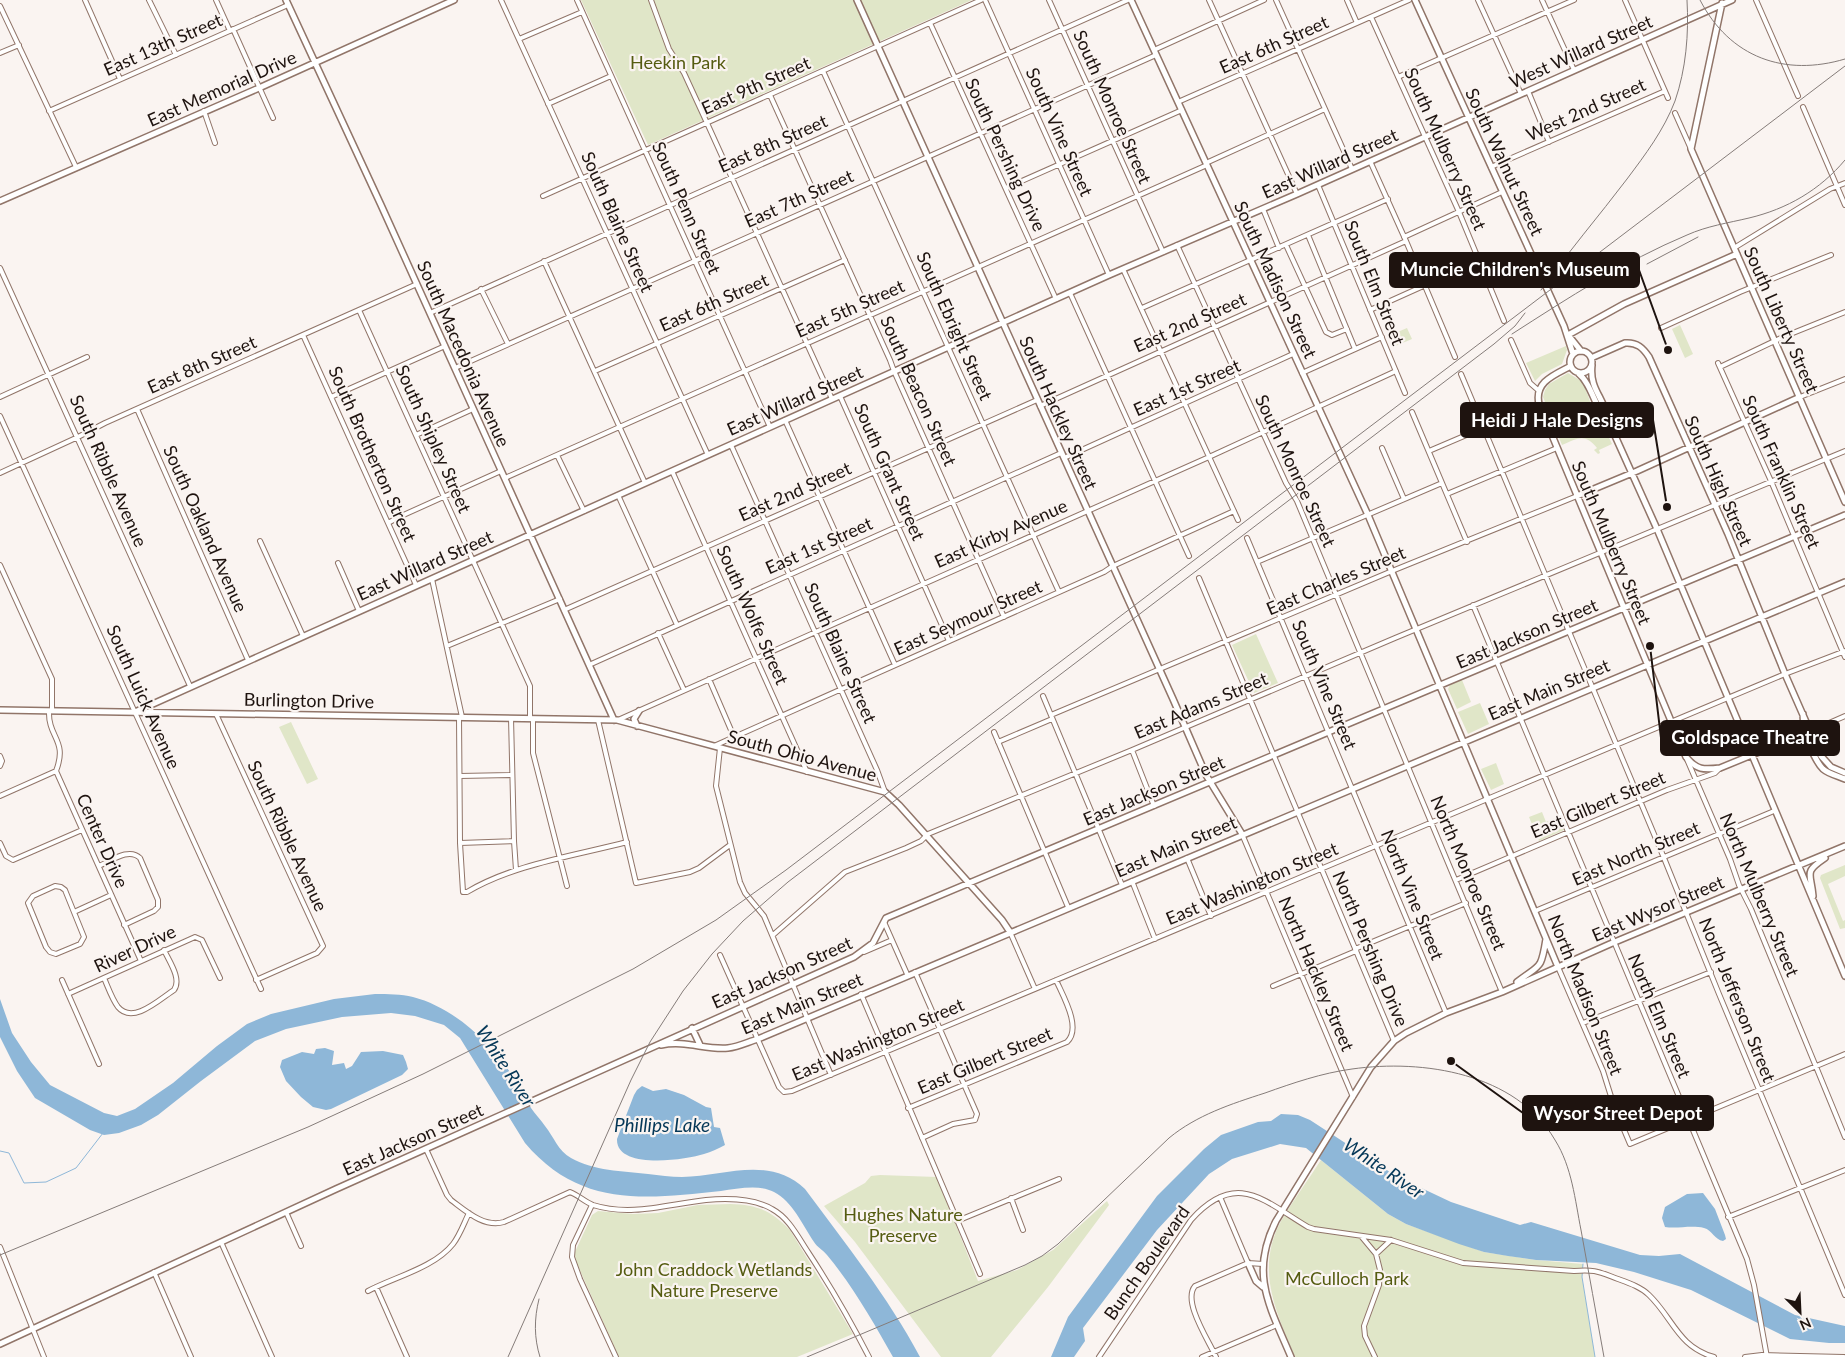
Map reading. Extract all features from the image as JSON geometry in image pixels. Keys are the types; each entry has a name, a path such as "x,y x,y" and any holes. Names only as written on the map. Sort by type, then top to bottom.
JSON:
{"main road":[{"name":"East Memorial Drive","path":"0,201 316,63 454,0"},
{"name":"South Hackley Street","path":"857,0 1210,782 1242,834"},
{"name":"South Madison Street","path":"1130,0 1368,515 1463,742"},
{"name":"South Walnut Street","path":"1415,0 1568,335 1573,354"},
{"name":"West Willard Street","path":"1468,117 1643,40 1722,2 1732,0"},
{"path":"1691,149 1722,2"},
{"name":"South Macedonia Avenue","path":"287,3 417,284 589,665 616,720"},
{"name":"East Willard Street","path":"135,712 1109,275 1263,209 1468,117"},
{"name":"South Liberty Street","path":"1691,149 1845,502"},
{"path":"1568,335 1616,308 1737,254"},
{"name":"South Walnut Street","path":"1568,335 1580,351"},
{"name":"South High Street","path":"1591,358 1630,342 1641,346 1649,357 1715,505 1802,714 1824,761 1831,768 1845,773"},
{"path":"1606,418 1602,414 1586,380 1571,366 1570,360 1573,354 1580,351 1588,353 1591,358 1591,379 1606,418 1657,529 1845,976"},
{"path":"1576,372 1585,372 1592,365"},
{"path":"1539,404 1538,390 1549,378 1571,366"},
{"name":"East Charles Street","path":"1577,496 1689,448 1800,397"},
{"name":"South Mulberry Street","path":"1539,404 1647,664"},
{"name":"East Jackson Street","path":"0,1344 286,1212 861,953 873,943 884,922 889,917 1845,515"},
{"name":"East Main Street","path":"654,1046 679,1042 730,1048 758,1038 1845,582"},
{"name":"North Mulberry Street","path":"1647,664 1686,757"},
{"name":"Burlington Drive","path":"0,710 616,720"},
{"path":"637,726 634,719 638,711"},
{"path":"1774,747 1801,734 1804,727 1802,714"},
{"name":"South Ohio Avenue","path":"616,720 885,792 1002,920 1010,932"},
{"path":"1774,747 1796,741 1805,743 1812,750 1823,768 1845,779"},
{"name":"North Madison Street","path":"1463,742 1558,967"},
{"name":"East Gilbert Street","path":"1720,768 1774,747"},
{"path":"1686,757 1693,766 1699,769 1720,768"},
{"path":"1813,902 1810,870 1812,866 1833,851 1845,846"},
{"name":"East Wysor Street","path":"1264,1288 1263,1264 1269,1237 1283,1210 1371,1067 1394,1041 1418,1026 1446,1013 1502,992 1614,942 1833,851"},
{"path":"1510,988 1533,972 1541,963 1544,956 1546,938"},
{"path":"692,1028 700,1045"},
{"path":"1248,1263 1256,1281 1264,1288 1290,1357"}],"street":[{"path":"85,0 120,79"},
{"path":"149,0 176,55"},
{"path":"216,0 273,118"},
{"name":"South Blaine Street","path":"501,0 708,455"},
{"name":"South Penn Street","path":"577,0 770,427"},
{"name":"South Grant Street","path":"651,0 670,49 684,73 707,122 832,399"},
{"name":"East 9th Street","path":"543,196 983,0"},
{"name":"South Vine Street","path":"983,0 1109,275"},
{"name":"South Monroe Street","path":"1049,0 1163,252"},
{"name":"East 8th Street","path":"430,313 1130,0"},
{"path":"1209,0 1297,194"},
{"name":"East 7th Street","path":"455,368 1087,85 1264,0"},
{"path":"1276,0 1352,169"},
{"path":"1347,0 1357,23"},
{"name":"East 6th Street","path":"1178,102 1409,0"},
{"path":"1478,0 1521,94"},
{"path":"1542,0 1574,70"},
{"path":"1398,77 1574,0"},
{"path":"1625,0 1668,98"},
{"path":"1756,0 1798,96"},
{"name":"East 13th Street","path":"49,111 287,3"},
{"path":"0,6 76,167"},
{"path":"519,40 582,12"},
{"name":"South Mulberry Street","path":"1372,16 1459,212 1504,321"},
{"name":"South Pershing Drive","path":"930,23 1056,299"},
{"path":"0,53 19,45"},
{"name":"South Ebright Street","path":"824,71 1059,592"},
{"path":"548,104 611,76"},
{"path":"1528,91 1549,142"},
{"name":"West 2nd Street","path":"1491,167 1665,91"},
{"name":"South Beacon Street","path":"770,95 1004,617"},
{"path":"1803,108 1845,205"},
{"name":"East 5th Street","path":"505,478 1326,109"},
{"path":"1006,188 1182,110"},
{"path":"204,111 215,143"},
{"path":"1675,113 1691,149"},
{"path":"1370,161 1425,285 1454,357"},
{"path":"1734,248 1845,183"},
{"name":"South Elm Street","path":"1318,184 1405,393"},
{"name":"East 2nd Street","path":"1040,406 1352,265 1502,192"},
{"path":"1142,308 1388,199"},
{"path":"1263,209 1280,248"},
{"path":"1308,235 1356,349"},
{"name":"South Monroe Street","path":"1177,245 1312,538 1408,765"},
{"path":"1286,245 1328,334 1332,335 1347,329"},
{"path":"1661,328 1831,255"},
{"name":"East 6th Street","path":"595,371 845,260"},
{"path":"544,261 645,483"},
{"path":"1370,310 1479,261"},
{"name":"South Ribble Avenue","path":"0,268 190,686"},
{"path":"1123,269 1238,520"},
{"name":"East 8th Street","path":"0,473 137,409 417,284"},
{"path":"481,289 508,344"},
{"path":"1070,293 1189,556"},
{"name":"South Shipley Street","path":"359,310 530,688 534,753 567,886"},
{"path":"1775,341 1845,312"},
{"name":"South Brotherton Street","path":"303,335 416,585"},
{"path":"1302,372 1382,338"},
{"path":"1511,340 1530,383 1538,390"},
{"name":"South Franklin Street","path":"1775,341 1719,365 1771,481 1845,657"},
{"path":"331,397 445,346"},
{"name":"East 1st Street","path":"1064,458 1294,354"},
{"path":"0,397 88,358"},
{"name":"East Kirby Avenue","path":"616,720 1396,371"},
{"name":"North Jefferson Street","path":"1461,374 1800,1188 1843,1284 1845,1295"},
{"path":"1800,397 1845,379"},
{"name":"South Grant Street","path":"840,396 950,641"},
{"name":"East 2nd Street","path":"564,610 1037,400"},
{"path":"1429,451 1539,404"},
{"path":"1606,418 1633,406"},
{"name":"South Oakland Avenue","path":"137,409 248,660"},
{"path":"416,435 473,409"},
{"path":"1412,412 1467,542"},
{"name":"South Luick Avenue","path":"0,416 261,989"},
{"path":"785,420 896,665"},
{"name":"South Blaine Street","path":"731,445 877,770 885,792"},
{"path":"1382,448 1404,499"},
{"path":"1447,494 1557,448"},
{"name":"East Adams Street","path":"773,935 845,872 906,848 921,841 926,835 1845,451"},
{"name":"East 1st Street","path":"589,665 1061,453"},
{"path":"557,455 584,510"},
{"path":"388,523 502,471"},
{"name":"South Wolfe Street","path":"672,471 807,772"},
{"path":"1257,562 1442,483"},
{"path":"618,495 677,625"},
{"name":"East Charles Street","path":"998,742 1160,670 1577,496"},
{"name":"East Seymour Street","path":"712,747 1104,572 1113,566 1234,511"},
{"name":"South Vine Street","path":"1247,538 1352,788"},
{"path":"260,541 303,636"},
{"path":"338,563 359,611"},
{"path":"0,565 52,679 49,720 61,752 56,771 0,796"},
{"path":"432,578 460,717 460,843 463,892 467,892 516,870 627,842"},
{"path":"1199,578 1297,811"},
{"path":"447,646 560,599"},
{"path":"1473,605 1521,718"},
{"path":"658,633 684,690"},
{"name":"East Washington Street","path":"758,1038 779,1087 785,1092 792,1091 1785,674 1844,651"},
{"path":"709,679 734,737"},
{"path":"1043,696 1122,885"},
{"name":"South Ribble Avenue","path":"216,714 323,946 320,951 256,980"},
{"path":"1811,731 1845,716"},
{"path":"511,718 516,870"},
{"name":"North Elm Street","path":"1521,718 1747,1259 1754,1285 1767,1356"},
{"path":"598,720 636,882 690,872 700,868 730,845"},
{"path":"994,732 1068,907"},
{"path":"720,748 716,786 743,890 764,916 831,1074"},
{"path":"1132,750 1154,806"},
{"path":"0,756 0,766"},
{"name":"North Mulberry Street","path":"1686,757 1845,1137"},
{"name":"North Monroe Street","path":"1408,765 1502,992"},
{"name":"East Gilbert Street","path":"1456,880 1640,802 1715,773 1720,768"},
{"name":"Center Drive","path":"56,771 140,961"},
{"path":"460,776 512,775"},
{"name":"North Vine Street","path":"1352,788 1446,1013"},
{"name":"North Pershing Drive","path":"1297,811 1394,1041"},
{"name":"East North Street","path":"1535,911 1774,811"},
{"path":"0,843 6,856 13,860 82,830"},
{"name":"North Hackley Street","path":"1242,834 1352,1097"},
{"path":"460,843 514,841"},
{"path":"99,866 128,853 136,854 140,858 158,900 159,905 156,910 124,925"},
{"path":"1187,858 1211,916"},
{"path":"1132,881 1155,939"},
{"path":"58,886 65,890 74,912 84,939 80,944 54,954 46,947 28,902 33,896 58,886"},
{"path":"74,912 111,896"},
{"path":"1273,986 1466,903"},
{"path":"884,922 907,974"},
{"path":"1010,932 1035,989"},
{"name":"River Drive","path":"68,994 192,938 198,938 205,944 220,978"},
{"path":"861,953 892,940"},
{"path":"104,978 119,1008 127,1013 140,1012 174,990 176,986 177,981 164,950"},
{"path":"720,955 758,1038"},
{"name":"North Madison Street","path":"1558,967 1583,1023 1630,1144 1688,1120"},
{"path":"915,971 977,1114 977,1118 953,1124 922,1138"},
{"path":"1583,1023 1711,972"},
{"path":"62,980 99,1064"},
{"name":"East Gilbert Street","path":"908,1108 1064,1044 1072,1037 1074,1026 1056,980"},
{"path":"861,994 980,1274"},
{"path":"1688,1120 1845,1054"},
{"path":"426,1149 451,1200 482,1221 493,1224 498,1224 570,1192 592,1205 634,1210 705,1200 733,1199 751,1201 772,1209 791,1225 826,1278 844,1306 869,1357"},
{"path":"1728,1217 1845,1170"},
{"path":"957,1221 1059,1179"},
{"name":"Bunch Boulevard","path":"1099,1357 1191,1220 1204,1206 1220,1197 1234,1193 1263,1199 1308,1227 1391,1240 1462,1263 1574,1271 1592,1270 1644,1290 1685,1341 1698,1351 1714,1357"},
{"path":"1220,1197 1248,1263"},
{"path":"1011,1198 1023,1230"},
{"path":"592,1205 573,1245 572,1257 580,1279 616,1357"},
{"path":"286,1212 301,1246"},
{"path":"368,1291 435,1260 447,1251 454,1243 469,1213"},
{"path":"1361,1236 1376,1254 1380,1270 1380,1281 1365,1320 1364,1332 1376,1357"},
{"path":"1376,1254 1391,1240"},
{"path":"221,1242 272,1357"},
{"path":"0,1247 44,1357"},
{"path":"1215,1355 1200,1326 1191,1298 1191,1291 1195,1286 1248,1263 1263,1264"},
{"path":"154,1272 191,1357"},
{"path":"376,1287 407,1357"},
{"path":"1202,1357 1215,1355 1277,1325"},
{"path":"1745,1357 1844,1357"}],"green space":[{"name":"Heekin Park","path":"581,0 972,0 648,145"},
{"path":"1680,325 1693,354 1685,358 1672,329"},
{"path":"1407,328 1412,339 1393,347 1388,336"},
{"path":"1566,346 1567,350 1562,364 1542,374 1535,381 1526,363"},
{"path":"1568,373 1583,382 1591,404 1599,416 1612,444 1599,450 1600,453 1598,454 1594,450 1597,448 1593,443 1581,438 1562,445 1543,397 1549,384"},
{"path":"1256,634 1278,683 1254,693 1232,645"},
{"path":"1462,680 1471,702 1457,709 1448,689 1450,685"},
{"path":"1480,703 1489,724 1468,734 1458,712"},
{"path":"291,722 318,779 307,784 279,727"},
{"path":"1496,763 1504,784 1491,790 1481,769"},
{"path":"1542,812 1546,822 1560,816 1564,830 1539,841 1529,817"},
{"path":"1845,865 1845,876 1828,884 1843,921 1845,920 1845,928 1840,929 1820,878 1821,875"},
{"name":"McCulloch Park","path":"1321,1160 1388,1214 1406,1224 1484,1252 1536,1260 1583,1264 1582,1277 1595,1357 1295,1357 1275,1307 1269,1273 1270,1256 1273,1239 1281,1221"},
{"name":"Hughes Nature Preserve","path":"871,1176 937,1177 978,1281 1017,1270 1053,1250 1107,1201 1109,1205 1048,1287 991,1357 941,1357 855,1242 824,1206 865,1183"},
{"name":"John Craddock Wetlands Nature Preserve","path":"730,1204 756,1207 770,1213 790,1230 853,1334 797,1357 619,1357 574,1254 592,1215 598,1211 633,1214 658,1213 698,1205"}],"water":[{"path":"375,994 413,997 442,1008 468,1026 501,1060 559,1148 571,1158 589,1166 608,1170 674,1177 698,1176 730,1171 762,1170 777,1173 791,1179 805,1189 866,1271 908,1335 920,1357 893,1357 854,1291 827,1255 815,1244 792,1207 774,1192 762,1188 741,1188 666,1196 615,1194 591,1189 568,1179 546,1164 525,1143 460,1038 444,1025 415,1016 391,1013 342,1017 286,1029 255,1041 158,1115 141,1125 119,1133 104,1135 90,1130 35,1098 17,1071 0,1037 0,999 12,1033 31,1062 50,1085 104,1113 117,1116 135,1109 173,1083 217,1046 247,1024 271,1014 334,999"},
{"path":"325,1048 334,1051 332,1065 344,1063 346,1069 352,1066 361,1052 383,1051 403,1055 408,1069 402,1075 331,1109 326,1110 313,1107 286,1081 280,1067 282,1060 302,1052 314,1054 316,1049"},
{"name":"Phillips Lake","path":"642,1086 653,1091 666,1089 711,1108 714,1127 720,1128 725,1145 704,1154 682,1159 639,1159 628,1155 620,1149 617,1139 634,1095"},
{"path":"1281,1114 1298,1115 1310,1120 1396,1176 1451,1202 1520,1225 1531,1222 1640,1255 1680,1254 1795,1315 1845,1326 1845,1343 1790,1339 1691,1290 1634,1272 1596,1263 1536,1260 1508,1256 1484,1252 1459,1244 1406,1224 1388,1214 1306,1148 1280,1144 1232,1159 1209,1174 1157,1230 1083,1328 1085,1341 1074,1357 1051,1357 1068,1317 1157,1196 1204,1149 1221,1135 1258,1122 1271,1121"},
{"path":"1703,1193 1715,1209 1726,1239 1723,1241 1704,1228 1665,1227 1662,1218 1665,1207 1687,1194"}],"waterway":[{"path":"0,1151 9,1153 24,1183 46,1182 76,1168 103,1133"},
{"path":"1583,1264 1582,1277 1595,1357"}],"railway":[{"path":"1541,290 1634,170 1654,142 1665,122 1679,89 1684,64 1688,26 1687,0"},
{"path":"1700,0 1712,20 1727,36 1743,49 1761,58 1781,64 1801,66 1845,59"},
{"path":"0,1255 308,1127 423,1074 633,969 716,920 786,870 1845,66"},
{"path":"1512,334 1597,281 1664,245 1702,229 1763,214 1789,204 1814,189 1845,160"},
{"path":"1647,264 1698,237"},
{"path":"508,1357 631,1080 650,1042 683,991 712,954 743,921 788,882 1494,344 1515,326 1525,313"},
{"path":"807,1357 1025,1265 1042,1256 1058,1244 1169,1138 1191,1123 1240,1101 1308,1079 1352,1069 1380,1066 1437,1069 1466,1076 1492,1085 1517,1099 1538,1117 1561,1150 1569,1172 1575,1195 1604,1357"},
{"path":"539,1299 535,1328 540,1357"}],"place":[{"name":"Muncie Children's Museum","path":"1668,350"},
{"name":"Heidi J Hale Designs","path":"1667,507"},
{"name":"Goldspace Theatre","path":"1650,646"},
{"name":"Wysor Street Depot","path":"1451,1061"}],"water label":[{"name":"White River","path":"506,1066"},
{"name":"White River","path":"1384,1168"}]}
